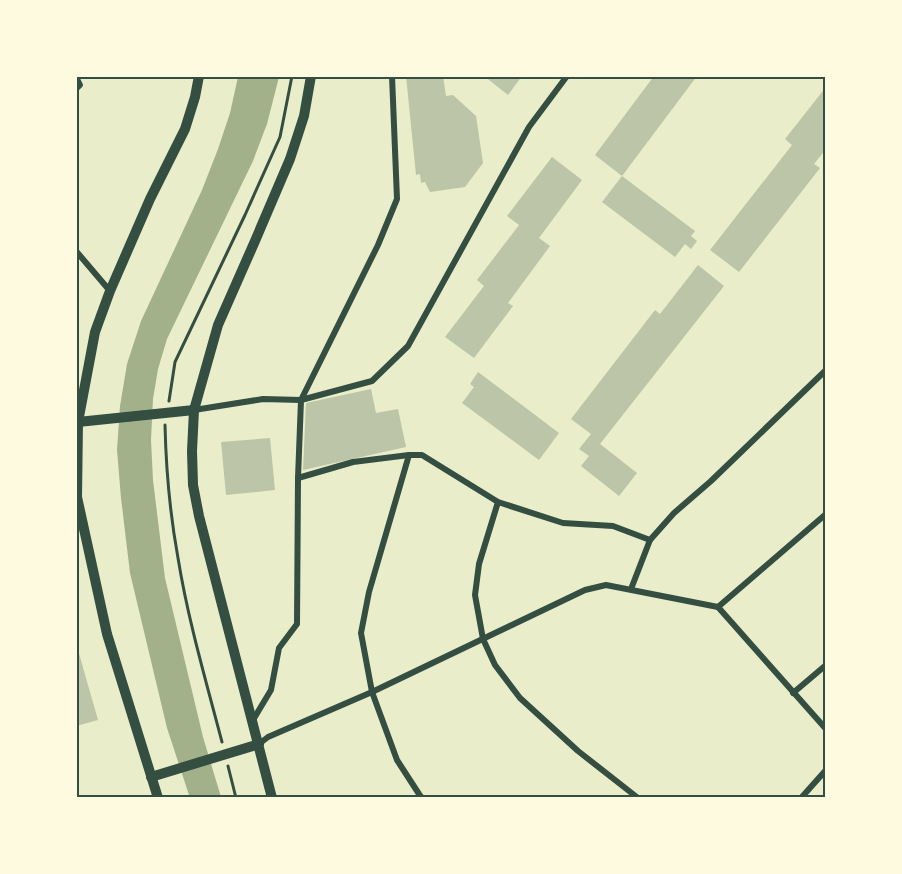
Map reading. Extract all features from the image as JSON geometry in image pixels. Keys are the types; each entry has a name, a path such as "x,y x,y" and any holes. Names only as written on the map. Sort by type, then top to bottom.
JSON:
{"main road":[{"path":"158,798 107,634 77,497 77,422 95,332 110,291 150,199 185,129 199,76"},
{"path":"272,798 199,516 193,485 194,410 218,325 290,159 304,116 311,76"},
{"path":"77,422 194,410"},
{"path":"152,777 259,744"}],"street":[{"path":"253,720 271,690 279,648 297,624 301,400 378,245 397,199 392,76"},
{"path":"194,410 263,399 301,400 372,381 408,346 529,127 567,76"},
{"path":"76,77 80,85 76,89"},
{"path":"76,251 110,291"},
{"path":"631,589 650,540 674,513 711,481 825,372"},
{"path":"409,455 369,592 361,633 372,692 397,760 422,798"},
{"path":"298,478 352,462 422,455 498,502 563,523 613,526 650,540"},
{"path":"498,502 478,564 475,595 483,639 495,665 520,698 578,751 638,798"},
{"path":"718,607 825,514"},
{"path":"259,744 268,737 372,692 585,590 606,585 718,607 825,729"},
{"path":"793,693 825,665"},
{"path":"801,798 825,770"}],"path":[{"path":"227,764 236,798"}],"shaded area":[{"path":"238,77 279,77 267,124 253,161 167,339 158,369 153,399 151,440 153,480 165,578 203,737 221,797 190,798 167,728 130,573 117,450 120,406 127,364 141,321 202,190 218,149 230,113"}],"building":[{"path":"406,76 443,76 446,96 453,95 476,116 483,163 465,187 430,192 425,182 421,183 420,174 416,175"},
{"path":"484,76 522,76 508,95"},
{"path":"654,76 697,76 622,176 595,155"},
{"path":"826,87 826,149 814,164 820,168 739,272 710,250 792,145 785,139"},
{"path":"552,157 582,180 539,238 550,246 508,303 513,306 474,358 445,337 484,286 477,280 519,225 507,216"},
{"path":"622,176 695,231 691,236 697,241 691,249 685,244 675,257 602,202"},
{"path":"698,265 724,286 600,444 637,473 619,496 581,466 589,456 579,449 591,434 571,419 655,310 660,314"},
{"path":"478,372 559,433 539,460 462,403 474,387 470,384"},
{"path":"371,389 376,413 398,409 406,447 303,470 306,403"},
{"path":"270,438 275,490 226,495 221,442"},
{"path":"76,650 78,650 98,720 76,726"}]}
